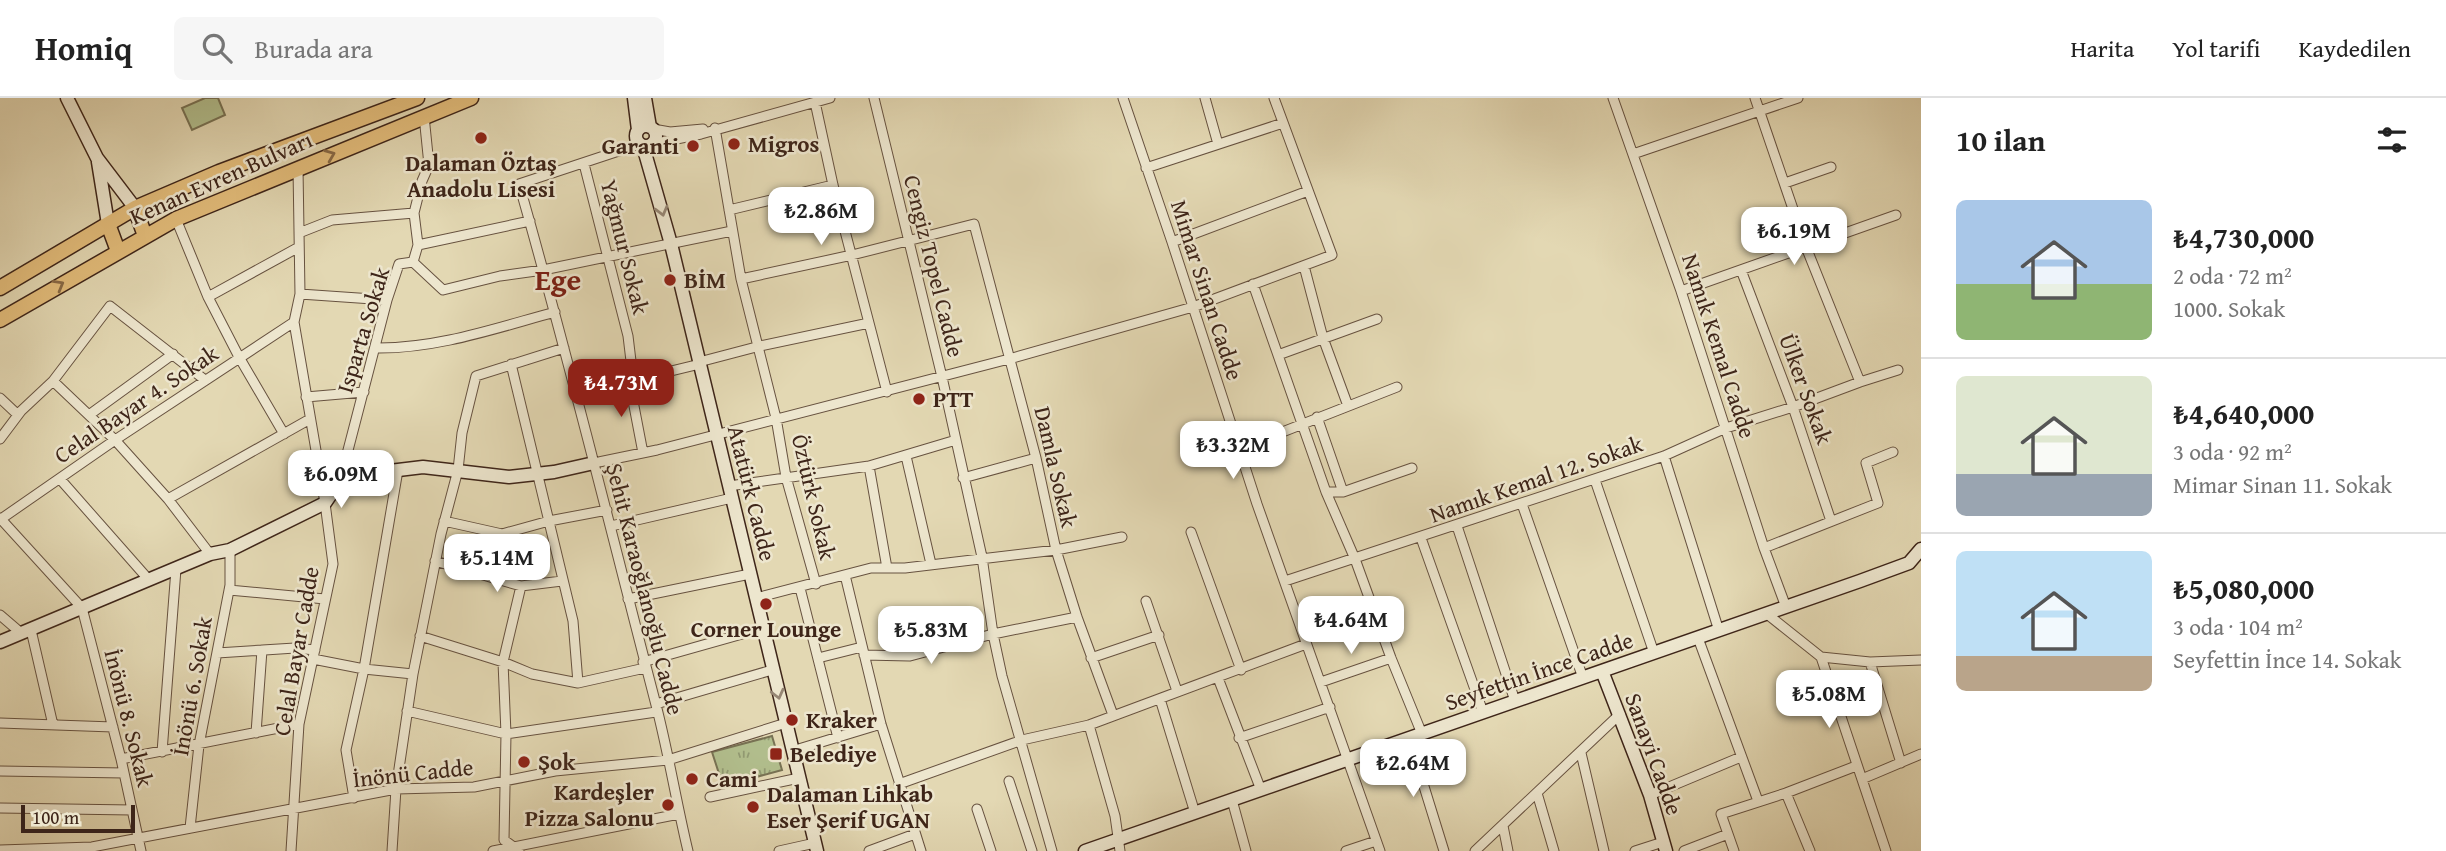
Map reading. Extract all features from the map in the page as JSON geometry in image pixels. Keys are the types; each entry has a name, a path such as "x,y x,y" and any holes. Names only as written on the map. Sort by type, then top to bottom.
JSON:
{"main road":[{"path":"67,98 97,158 135,208 145,236"},
{"name":"Kenan Evren Bulvarı","path":"0,288 135,208 219,172 417,98"},
{"name":"Kenan Evren Bulvarı","path":"0,320 176,219 471,98"},
{"path":"634,98 647,129"},
{"path":"645,98 647,129"},
{"name":"Atatürk Cadde","path":"647,129 636,139 645,144 671,243 816,847"},
{"path":"97,158 108,224 118,251"},
{"path":"0,642 210,554 230,550 325,503 340,481 365,474 423,467 509,477 594,463"},
{"name":"Seyfettin İnce Cadde","path":"1085,851 1119,845 1195,813 1909,563 1921,550"},
{"name":"Sanayi Cadde","path":"1602,671 1650,795 1665,846"}],"street":[{"path":"584,164 645,144 701,134 831,98"},
{"name":"Cengiz Topel Cadde","path":"874,98 942,377 982,557 1002,676 1052,851"},
{"name":"Mimar Sinan Cadde","path":"1123,98 1239,449 1380,851"},
{"path":"1205,98 1218,144"},
{"path":"594,463 887,392 1009,359 1193,307 1332,255 1275,98"},
{"name":"Namık Kemal Cadde","path":"1614,98 1786,607"},
{"path":"1755,98 1806,247 1860,382"},
{"path":"1633,154 1798,98"},
{"path":"815,102 833,185 887,392"},
{"name":"Isparta Sokak","path":"340,481 387,300 399,264 413,262 418,245 414,213 429,165 424,116"},
{"path":"1146,168 1283,122"},
{"path":"647,129 670,132 715,128"},
{"name":"Öztürk Sokak","path":"715,128 741,279 760,346 786,477 816,584"},
{"name":"Şehit Karaoğlanoğlu Cadde","path":"584,164 519,184 607,510 688,851"},
{"name":"Yağmur Sokak","path":"584,164 628,336 631,361 629,380 643,453"},
{"name":"Celal Bayar Cadde","path":"290,851 299,724 333,564 294,322 300,294 298,167"},
{"path":"1785,183 1831,167"},
{"path":"729,210 833,185"},
{"path":"1172,242 1308,191"},
{"path":"299,233 332,220 414,213"},
{"path":"1681,291 1896,215"},
{"path":"176,219 208,297 284,434"},
{"path":"418,245 530,221"},
{"name":"Damla Sokak","path":"908,241 974,224 1036,458 1056,550 1091,658 1113,715"},
{"path":"413,262 443,289 732,231"},
{"path":"741,279 908,241"},
{"path":"208,297 299,247"},
{"path":"1304,265 1324,338 1348,406"},
{"name":"Ülker Sokak","path":"1741,270 1793,407 1831,521"},
{"path":"1253,284 1326,492 1355,559 1391,658 1416,736 1444,851"},
{"path":"300,294 387,300"},
{"path":"0,439 18,415 53,381 110,306 205,380"},
{"path":"375,348 404,348 454,340 555,312"},
{"path":"1278,355 1377,319"},
{"name":"Celal Bayar 4. Sokak","path":"1,519 294,322"},
{"path":"576,394 760,346 869,323"},
{"path":"392,851 396,789 413,674 444,520 458,470 461,433 476,376 564,348"},
{"path":"89,415 173,354"},
{"path":"511,364 573,621 578,683"},
{"name":"Namık Kemal 12. Sokak","path":"1285,581 1595,480 1664,456 1726,428 1898,370"},
{"path":"53,381 115,440 168,499 210,554"},
{"path":"1239,449 1396,387"},
{"path":"306,397 364,392"},
{"path":"0,398 18,415"},
{"path":"1317,418 1343,492"},
{"path":"168,499 310,419"},
{"path":"611,526 786,477 869,466 956,440"},
{"path":"1764,548 1878,503 1866,463 1893,452"},
{"path":"906,456 931,564"},
{"path":"1664,456 1719,631"},
{"path":"963,478 1036,458"},
{"path":"869,466 887,568"},
{"path":"1326,492 1343,492 1412,468"},
{"path":"354,798 345,750 364,668 398,470"},
{"path":"60,478 149,580"},
{"path":"1595,480 1654,653"},
{"path":"1522,504 1583,678"},
{"path":"444,520 502,534 549,521 607,510"},
{"path":"1,519 82,608"},
{"path":"1457,526 1515,702"},
{"path":"1191,532 1241,670"},
{"path":"756,598 871,568 1056,550 1122,537"},
{"path":"1421,538 1483,712"},
{"name":"İnönü 6. Sokak","path":"190,828 199,745 229,590 230,550"},
{"path":"435,561 521,586 562,581"},
{"path":"162,752 176,569"},
{"path":"628,599 750,574"},
{"path":"845,575 881,724 921,851"},
{"path":"517,848 504,840 506,734 503,662 521,586"},
{"path":"800,588 838,738"},
{"path":"229,590 326,599"},
{"path":"1146,601 1177,691"},
{"name":"İnönü 8. Sokak","path":"82,608 121,758 141,851"},
{"path":"1767,614 1821,657 1870,662 1921,660"},
{"path":"0,615 26,631 53,725"},
{"path":"818,658 863,651 910,656 993,634 1077,617"},
{"path":"420,636 532,674 578,683 763,628"},
{"path":"1091,658 1159,635"},
{"path":"1698,638 1758,801"},
{"path":"899,784 1022,740 1089,725 1306,644"},
{"path":"217,653 295,648 364,668 413,674"},
{"path":"256,733 262,650"},
{"path":"1821,657 1886,851"},
{"path":"1321,682 1391,658"},
{"path":"1870,662 1901,763"},
{"path":"407,711 506,734 656,708 772,670"},
{"path":"1218,678 1261,790"},
{"path":"1160,699 1195,813"},
{"path":"1239,738 1330,707"},
{"path":"1475,851 1619,714"},
{"path":"0,723 113,727"},
{"name":"İnönü Cadde","path":"0,850 92,847 396,789 474,787 555,771 668,760 786,723"},
{"path":"121,758 299,724"},
{"path":"792,751 881,724"},
{"path":"1089,725 1115,816 1119,845"},
{"path":"1581,753 1604,851"},
{"path":"1862,779 1921,754"},
{"path":"1650,795 1741,757"},
{"path":"1734,851 1721,814 1786,793 1856,765"},
{"path":"0,771 124,773"},
{"path":"710,797 799,778"},
{"path":"1009,781 1032,851"},
{"path":"1537,793 1554,851"},
{"path":"1786,793 1810,851"},
{"path":"1232,800 1247,851"},
{"path":"0,808 132,810"},
{"path":"977,808 991,851"},
{"path":"493,851 679,814"},
{"path":"1503,826 1508,851"},
{"path":"869,851 915,834"},
{"path":"1684,851 1728,834"},
{"path":"1346,851 1376,841"},
{"path":"1635,851 1665,846"},
{"path":"779,851 816,847"}],"green space":[{"path":"205,98 218,98 225,115 192,130 182,108"},
{"path":"772,736 782,770 723,786 712,752"}],"place":[{"name":"Dalaman Öztaş Anadolu Lisesi","path":"481,138"},
{"name":"Migros","path":"734,144"},
{"name":"Garanti","path":"693,146"},
{"name":"BİM","path":"670,280"},
{"name":"PTT","path":"919,399"},
{"name":"Corner Lounge","path":"766,604"},
{"name":"Kraker","path":"792,720"},
{"name":"Belediye","path":"776,754"},
{"name":"Şok","path":"524,762"},
{"name":"Cami","path":"692,779"},
{"name":"Kardeşler Pizza Salonu","path":"668,805"},
{"name":"Dalaman Lihkab Eser Şerif UGAN","path":"753,807"}],"district":[{"name":"Ege","path":"558,280"}]}
